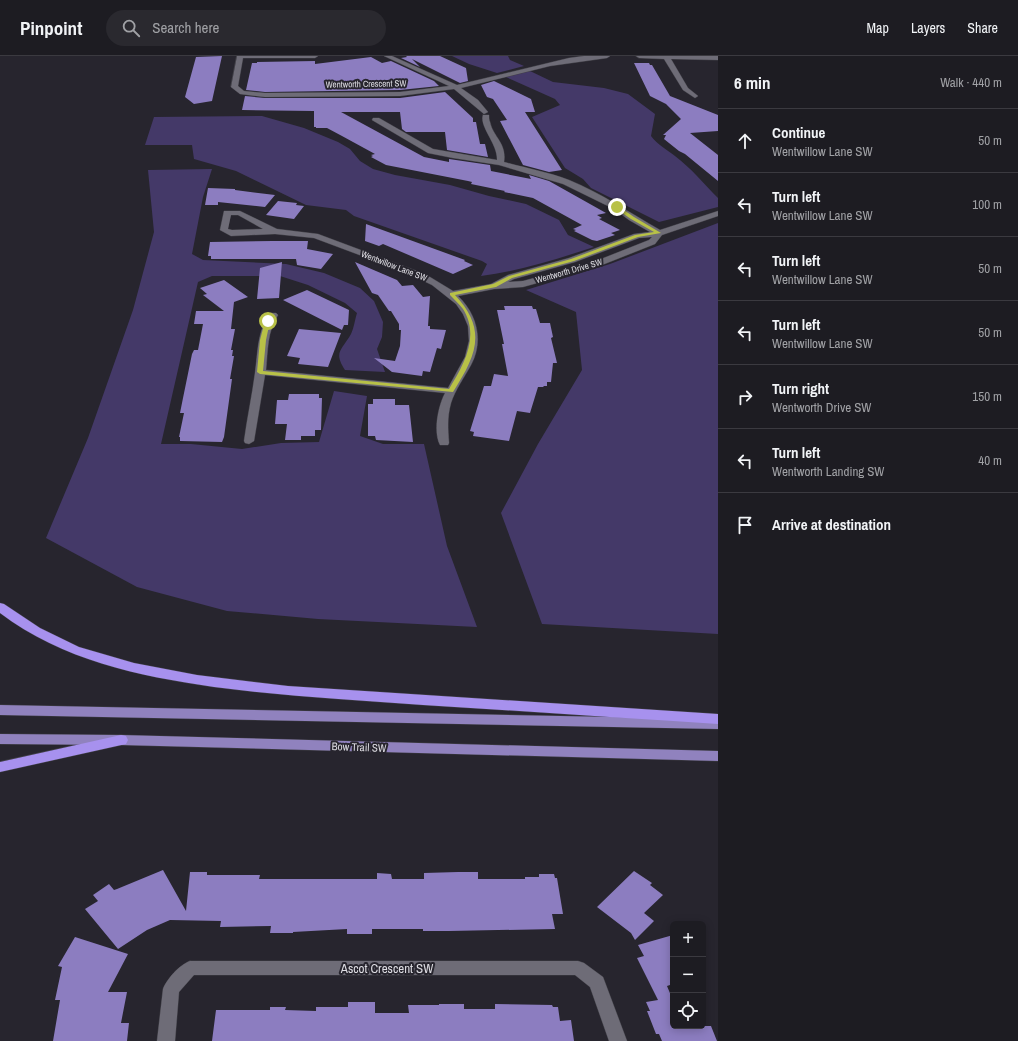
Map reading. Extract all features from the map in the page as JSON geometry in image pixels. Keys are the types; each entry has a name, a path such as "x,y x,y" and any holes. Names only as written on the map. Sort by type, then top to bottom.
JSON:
{"highway":[{"path":"0,607 21,623 49,639 85,654 172,675 288,691 718,719"},
{"path":"0,767 121,740"}],"main road":[{"path":"0,710 718,724"},
{"name":"Bow Trail SW","path":"0,739 121,740 718,756"}],"street":[{"path":"240,56 315,56"},
{"name":"Wentworth Crescent SW","path":"240,56 234,87 238,91 245,93 394,94 456,87"},
{"name":"Wentworth Crescent SW","path":"387,56 456,87"},
{"path":"456,87 548,63 571,59 607,56"},
{"path":"639,56 718,58"},
{"path":"666,56 685,89 695,96"},
{"path":"456,87 480,107 485,115 486,122 501,149 502,157 500,163"},
{"path":"376,120 431,150 453,156 500,163 566,182 617,207 632,218 659,233"},
{"name":"Wentwillow Lane SW","path":"275,231 256,223 240,213 227,213 224,230 231,232 275,231 315,236 420,274 452,294 465,308 472,325 473,338 470,356 464,370 451,391 443,414 444,443"},
{"name":"Wentworth Drive SW","path":"452,294 494,286 524,284 599,263 652,242 659,233 718,213"},
{"path":"249,441 260,372 263,340 268,321 273,315"},
{"path":"260,372 451,391"},
{"name":"Ascot Crescent SW","path":"166,1041 170,989 190,968 578,968 597,982 618,1041"}],"shaded area":[{"path":"452,56 508,56 510,60 524,66 497,73 469,64"},
{"path":"530,71 553,82 604,88 628,94 655,114 651,136 697,176 718,198 718,207 659,222 591,188 583,179 565,168 532,117 560,105 555,99 506,77"},
{"path":"262,116 304,128 338,142 350,149 360,161 373,169 395,175 450,185 489,196 526,204 559,220 568,235 594,247 524,268 481,276 487,264 482,261 354,216 346,210 306,205 236,171 194,159 192,145 145,145 154,117"},
{"path":"212,169 203,197 192,254 203,260 286,264 324,273 360,288 374,301 383,322 382,337 377,349 385,372 345,370 341,364 339,355 340,351 351,334 357,313 345,303 308,285 280,276 212,276 198,282 161,444 191,444 242,449 281,443 319,442 334,391 367,396 360,436 383,444 424,444 447,546 477,627 318,619 227,611 137,587 46,538 88,438 133,310 154,232 148,170"},
{"path":"718,223 718,634 542,624 501,513 538,444 582,370 576,312 526,290 610,264"}],"building":[{"path":"222,56 212,101 194,104 185,97 196,57"},
{"path":"406,56 440,56 466,68 468,81 460,83 412,59 420,67 401,58 407,57"},
{"path":"371,57 382,63 391,61 434,81 439,86 400,90 265,92 246,90 252,63 315,61 315,64"},
{"path":"634,63 649,63 652,65 670,96 718,115 718,131 690,133 718,155 718,181 664,139 666,135 663,135 681,119 666,104 650,96"},
{"path":"494,81 531,99 535,112 525,112 562,170 549,172 523,165 500,121 507,120 493,99 487,97 481,85"},
{"path":"445,92 473,118 473,122 476,122 480,144 485,144 488,157 447,150 445,132 406,132 402,129 400,112 341,112 424,157 449,162 449,159 490,165 491,171 531,179 529,175 549,181 606,213 597,215 602,218 599,219 620,230 611,233 615,235 597,241 592,240 574,231 576,230 573,229 582,225 533,198 471,184 472,182 468,181 386,165 371,157 373,156 371,155 375,154 327,128 314,127 314,111 242,110 245,96 265,98 400,98"},
{"path":"208,188 235,189 275,195 265,207 218,202 218,205 205,205"},
{"path":"278,201 297,203 296,205 304,206 294,219 266,215"},
{"path":"366,224 465,260 464,261 473,265 453,274 383,244 379,246 365,241"},
{"path":"308,241 307,249 333,254 321,269 297,265 296,259 211,259 211,256 208,256 210,242"},
{"path":"282,262 279,298 257,299 260,268"},
{"path":"355,262 397,280 402,286 413,285 423,297 430,296 428,326 430,326 430,329 446,330 441,349 437,348 430,372 423,371 422,376 392,372 374,358 395,361 400,346 401,330 399,330 399,324 391,311 389,311 378,295 372,293"},
{"path":"224,280 248,297 234,302 231,329 235,329 231,350 233,350 232,356 234,356 224,437 222,442 180,441 179,437 184,413 180,413 192,354 194,350 198,350 203,324 194,324 196,311 224,311 203,295 207,294 200,288"},
{"path":"307,290 349,310 348,325 344,325 342,330 283,300"},
{"path":"504,306 532,306 533,309 536,309 540,323 550,323 553,337 551,338 557,363 553,363 551,382 547,382 547,386 538,387 530,413 517,411 509,441 473,436 474,432 470,431 484,386 491,386 494,374 508,376 502,344 504,344 497,310 505,310"},
{"path":"299,329 341,333 328,367 298,364 300,358 287,356"},
{"path":"289,394 319,394 319,398 322,398 321,430 315,430 315,436 301,436 301,440 285,440 287,424 275,424 277,400 288,400"},
{"path":"373,399 395,399 395,405 409,405 413,442 376,440 375,436 368,436 368,404 373,404"},
{"path":"163,870 186,911 190,872 207,872 207,875 260,875 259,879 377,879 377,873 391,874 392,879 424,879 424,873 478,872 478,879 525,879 525,877 539,877 539,874 554,874 555,878 557,878 563,914 552,914 555,929 423,931 423,929 372,929 372,934 347,934 347,929 270,933 271,926 220,927 221,921 170,920 147,930 118,949 85,909 98,901 93,895 109,884 114,890"},
{"path":"634,871 652,883 650,885 663,895 644,913 654,921 635,940 631,933 597,907"},
{"path":"670,936 670,985 667,986 670,993 670,1029 706,1029 706,1026 711,1026 717,1041 662,1041 659,1034 656,1034 647,1011 650,1011 646,1002 658,1000 637,958 644,956 638,945"},
{"path":"75,937 128,954 108,992 127,992 121,1023 129,1023 127,1041 53,1041 60,1000 55,1000 62,967 58,966"},
{"path":"348,1002 375,1002 375,1013 409,1013 408,1005 464,1004 464,1009 495,1009 495,1004 552,1005 553,1007 558,1007 560,1021 571,1020 574,1041 212,1041 216,1010 270,1010 270,1007 286,1007 285,1010 316,1011 316,1007 348,1007"}],"route":[{"path":"268,321 263,340 260,372 451,391 464,370 470,356 473,338 472,325 469,316 465,308 452,294 494,286 511,277 572,260 637,236 659,233 632,218 617,207"}]}
